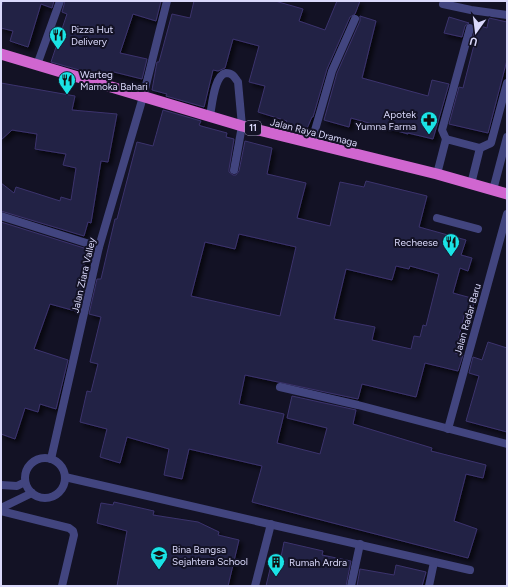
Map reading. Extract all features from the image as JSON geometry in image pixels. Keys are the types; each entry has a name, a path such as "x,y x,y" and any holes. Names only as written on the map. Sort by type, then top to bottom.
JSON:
{"highway":[{"name":"Jalan Raya Dramaga","path":"1,54 242,126 437,174 507,194"}],"street":[{"path":"37,65 60,1"},
{"name":"Jalan Ziara Valley","path":"51,459 99,247 143,97 167,1"},
{"path":"443,4 471,10 507,14"},
{"path":"311,144 332,71 354,19"},
{"path":"437,174 446,140 442,130 470,28"},
{"path":"210,116 217,82 221,75 225,73 235,76 238,82 242,126 234,170"},
{"path":"446,140 480,148 491,143 507,83"},
{"path":"493,190 507,137"},
{"path":"471,184 480,148"},
{"name":"Jalan Radar Baru","path":"448,429 507,214"},
{"path":"1,216 99,247"},
{"path":"437,218 478,229"},
{"path":"280,387 358,405 507,444"},
{"path":"39,459 51,459 61,466 65,477 62,489 54,496 44,498 32,493 28,489 25,482 26,472 30,464 39,459"},
{"path":"65,477 198,509 271,524 470,570"},
{"path":"1,485 16,486 25,482"},
{"path":"1,509 32,493"},
{"path":"1,509 69,528 73,531 74,536 62,586"},
{"path":"255,586 271,524"},
{"path":"351,586 360,544"},
{"path":"429,586 434,562"}],"building":[{"path":"3,1 54,1 52,8 41,4 28,47 10,41 13,31 1,28 1,8"},
{"path":"65,1 161,1 156,21 133,14 120,53 147,59 142,79 110,71 108,77 97,75 51,62 67,14 62,12"},
{"path":"194,1 275,1 303,9 299,21 325,30 337,1 360,1 355,14 350,17 327,69 313,117 305,133 285,124 287,121 258,112 265,86 249,82 259,46 233,39 225,68 218,71 213,70 204,107 166,96 167,94 152,90 157,62 159,62 172,14 190,18"},
{"path":"360,16 376,21 362,78 428,96 432,80 449,84 433,139 408,134 351,118 349,127 324,120 337,73 360,21"},
{"path":"449,17 469,23 465,26 462,37 444,33"},
{"path":"489,18 507,22 507,60 488,133 449,124 459,87 463,88 475,41 472,40 475,29 474,24 487,28"},
{"path":"1,83 75,96 72,110 117,114 108,162 101,161 91,223 88,222 84,236 1,211 1,183 14,193 16,187 60,201 61,197 71,200 76,168 63,165 66,154 35,149 37,134 12,130 1,140"},
{"path":"163,110 201,121 199,125 227,133 226,137 234,139 229,169 229,172 233,175 236,175 239,171 245,141 272,148 267,174 306,183 297,218 330,226 340,182 364,187 366,181 427,196 419,227 466,240 461,255 472,258 468,271 460,268 453,293 475,299 471,314 465,312 455,353 463,355 458,371 425,363 416,397 362,384 358,399 245,375 239,404 284,414 277,443 320,454 327,428 287,418 292,396 356,410 353,424 432,448 431,451 486,465 483,478 466,474 454,521 477,529 468,558 252,502 262,466 189,449 182,479 164,475 169,449 127,437 120,463 100,457 107,429 80,422 87,391 91,392 98,364 90,362 101,317 89,314 97,279 101,279 115,219 117,219 137,142 153,146","holes":["239,234 296,247 280,316 191,296 205,242 235,249","396,266 409,269 410,266 439,274 426,326 423,325 420,337 414,336 411,349 372,340 375,327 334,319 346,269 392,280"]},
{"path":"1,222 87,249 82,276 87,277 79,312 50,304 34,349 68,360 56,409 40,404 38,412 25,408 15,439 1,434"},
{"path":"488,342 507,348 507,432 466,421 479,376 469,373 473,357 482,360"},
{"path":"114,502 154,511 153,515 198,522 219,532 218,535 239,540 228,586 117,586 127,531 97,523 101,503 113,505"},
{"path":"284,542 323,551 322,555 351,561 346,586 266,586 271,565 279,567"},
{"path":"396,565 426,572 422,586 357,586 360,569 394,575"}],"place":[{"name":"Pizza Hut Delivery","path":"58,50"},
{"name":"Warteg Mamoka Bahari","path":"67,95"},
{"name":"Apotek Yumna Farma","path":"429,135"},
{"name":"Recheese","path":"451,257"},
{"name":"Bina Bangsa Sejahtera School","path":"159,570"},
{"name":"Rumah Ardra","path":"276,577"}]}
